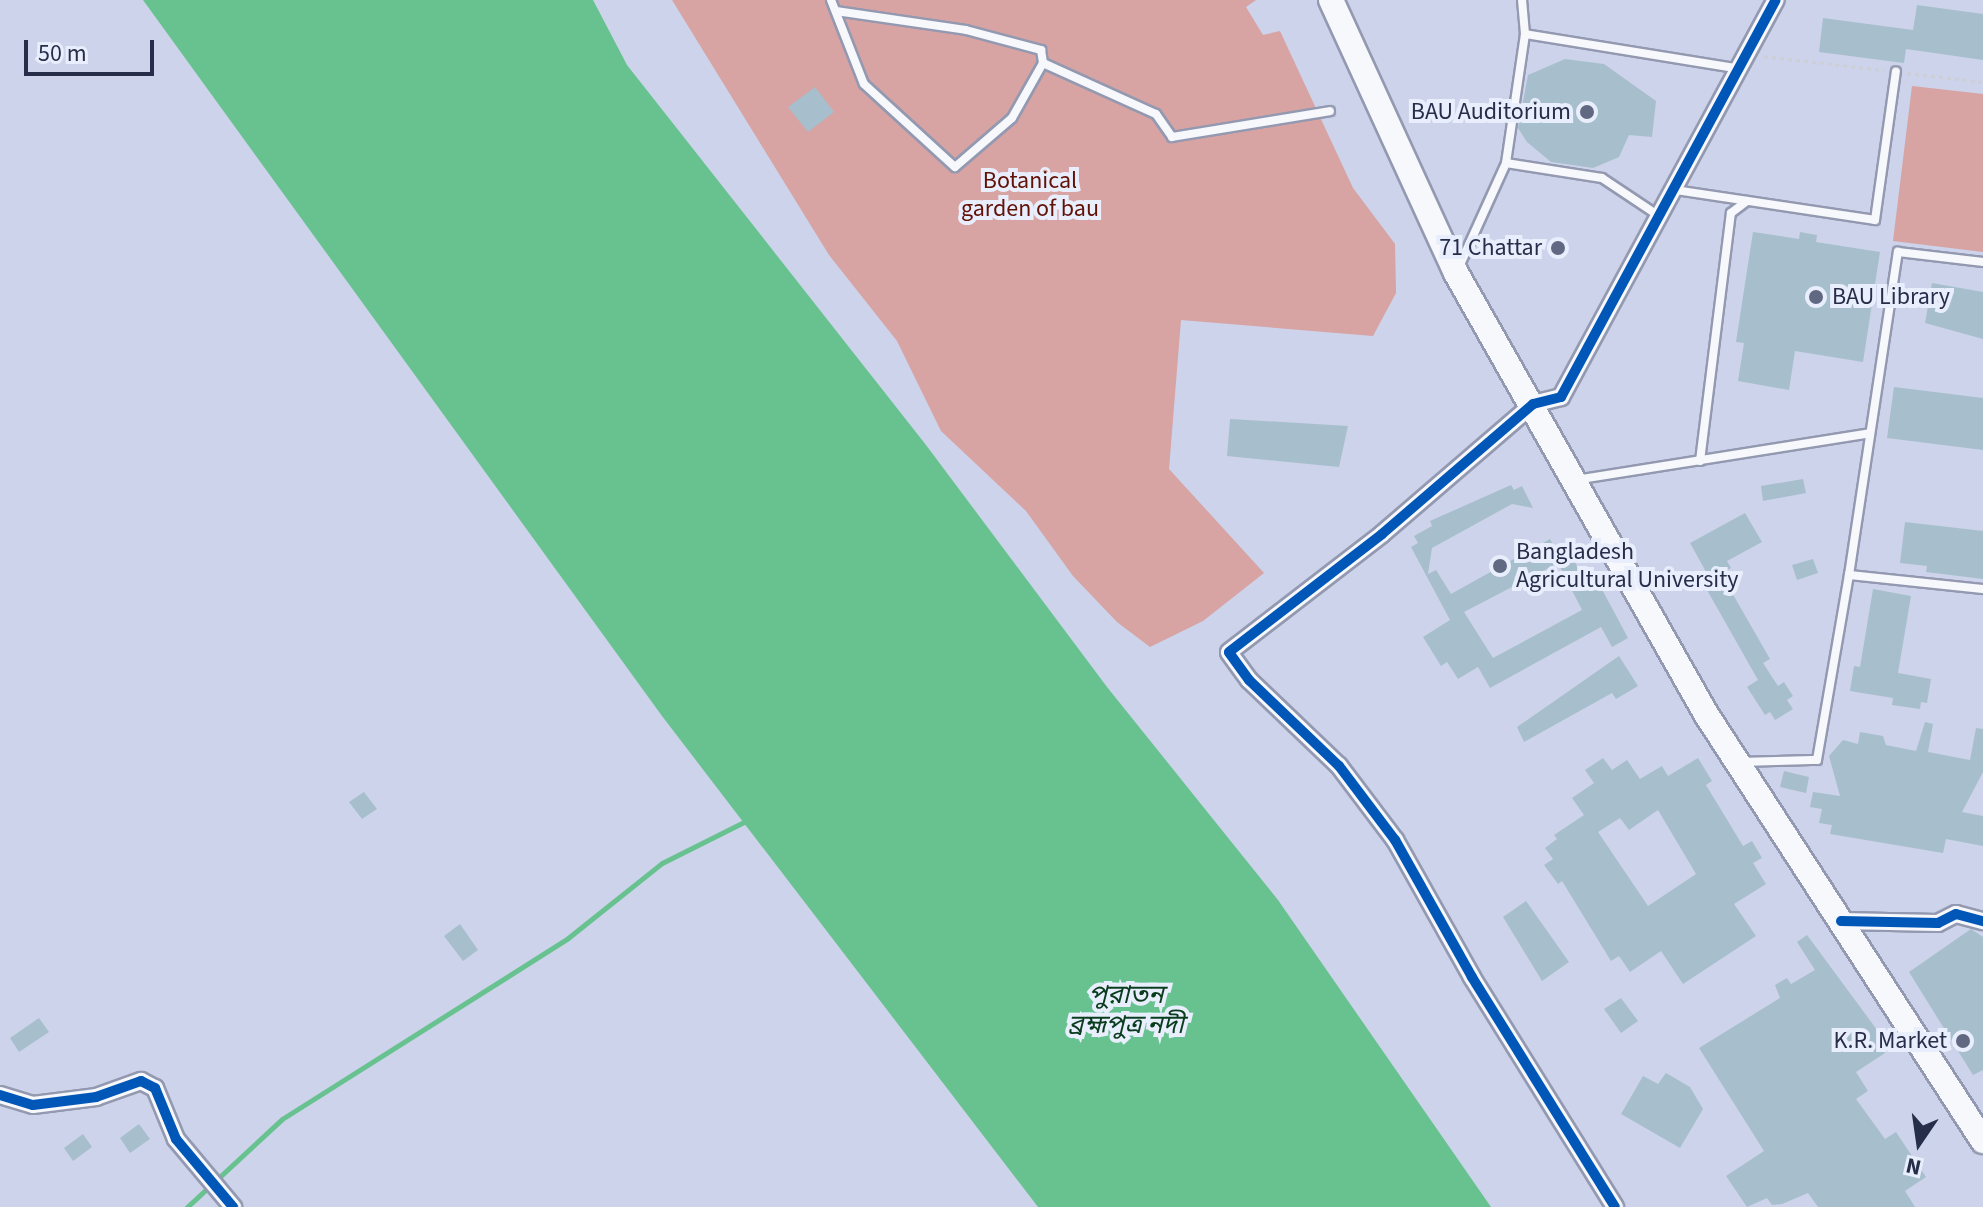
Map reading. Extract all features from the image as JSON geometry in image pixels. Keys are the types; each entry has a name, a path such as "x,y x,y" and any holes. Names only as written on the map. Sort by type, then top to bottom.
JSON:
{"main road":[{"path":"1331,0 1456,273 1734,763 1841,921 1983,1141"}],"street":[{"path":"1615,1207 1472,977 1395,840 1339,766 1249,680 1229,652 1382,534 1533,404 1561,397 1776,0"},
{"path":"1841,921 1938,923 1956,914 1983,921"},
{"path":"0,1095 33,1105 96,1097 141,1081 155,1088 176,1139 233,1207"}],"lane":[{"path":"831,0 864,84 955,167 1012,118 1043,63 1041,50 966,30 836,11"},
{"path":"1456,273 1506,163 1525,34 1522,0"},
{"path":"1525,34 1744,62"},
{"path":"1043,63 1156,114 1172,137 1330,111"},
{"path":"1675,190 1875,220 1896,71"},
{"path":"1506,163 1602,178 1660,217"},
{"path":"1700,461 1731,213 1748,201"},
{"path":"1734,763 1817,760 1849,575 1867,434 1898,252 1983,262"},
{"path":"1575,480 1867,434"},
{"path":"1849,575 1983,589"}],"path":[{"path":"1744,62 1896,71 1983,82"}],"green space":[{"name":"Botanical garden of bau","path":"672,0 1256,0 1246,7 1263,35 1280,31 1353,188 1395,244 1396,293 1373,336 1181,320 1169,469 1264,573 1203,621 1150,647 1117,622 1073,576 1026,511 941,431 897,341 829,255"},
{"path":"1912,86 1983,94 1983,252 1893,241"}],"water":[{"name":"পুরাতন ব্রহ্মপুত্র নদী","path":"143,0 593,0 627,65 926,445 1107,687 1278,900 1491,1207 1038,1207 662,716"}],"building":[{"path":"1917,5 1983,14 1983,60 1906,49 1904,63 1819,52 1823,18 1913,30"},
{"path":"1565,59 1604,64 1656,101 1652,137 1629,135 1619,157 1593,168 1551,162 1527,142 1518,128 1528,75"},
{"path":"815,87 834,112 808,132 788,107"},
{"path":"1753,232 1799,239 1800,232 1817,235 1816,242 1880,252 1863,362 1795,351 1789,390 1738,381 1744,343 1736,342"},
{"path":"1932,283 1983,292 1983,339 1925,323"},
{"path":"1894,387 1983,398 1983,450 1887,438"},
{"path":"1230,419 1348,426 1339,467 1227,456"},
{"path":"1803,479 1806,493 1763,501 1761,486"},
{"path":"1511,485 1514,490 1522,486 1533,508 1512,504 1432,548 1428,574 1436,570 1451,594 1550,539 1562,561 1464,612 1493,658 1582,610 1560,567 1574,560 1586,585 1597,580 1628,638 1612,647 1601,627 1490,688 1478,667 1458,679 1447,662 1441,666 1423,637 1450,620 1411,547 1418,543 1414,536 1432,526 1430,521"},
{"path":"1745,513 1762,542 1727,561 1731,568 1710,579 1690,543"},
{"path":"1905,522 1983,531 1983,579 1926,572 1927,566 1900,563"},
{"path":"1813,559 1818,573 1797,580 1792,565"},
{"path":"1727,584 1770,659 1763,663 1778,686 1784,682 1793,696 1787,700 1793,709 1775,720 1770,712 1765,715 1747,687 1758,680 1707,590"},
{"path":"1873,589 1911,596 1898,673 1931,679 1927,703 1921,702 1920,709 1892,705 1893,698 1850,691 1854,666 1860,667"},
{"path":"1619,656 1638,686 1616,699 1612,693 1524,742 1517,727"},
{"path":"1925,722 1933,724 1928,752 1970,760 1976,728 1983,729 1983,772 1962,812 1983,816 1983,846 1946,839 1943,853 1830,834 1832,825 1819,823 1822,809 1810,807 1813,792 1840,796 1829,756 1843,740 1858,744 1860,732 1883,736 1886,745 1916,751"},
{"path":"1603,758 1612,770 1627,760 1640,779 1662,766 1668,776 1698,758 1712,781 1706,785 1743,846 1752,841 1762,858 1753,863 1766,884 1734,904 1756,936 1683,984 1661,951 1630,972 1619,956 1611,961 1562,881 1558,884 1544,865 1553,859 1545,848 1557,839 1554,835 1584,815 1572,798 1594,783 1585,770","holes":["1658,810 1696,874 1648,906 1598,832 1620,818 1629,830"]},
{"path":"1784,771 1809,777 1806,793 1780,787"},
{"path":"364,792 377,809 362,819 349,802"},
{"path":"1526,901 1569,962 1542,981 1503,917"},
{"path":"460,924 478,950 463,961 444,936"},
{"name":"K.R. Market","path":"1971,929 1983,937 1983,1070 1973,1075 1909,972"},
{"path":"1807,935 1886,1042 1880,1045 1885,1053 1856,1072 1868,1091 1856,1099 1885,1139 1896,1132 1926,1177 1905,1191 1915,1207 1818,1207 1808,1193 1782,1204 1772,1205 1767,1198 1747,1207 1726,1176 1764,1151 1699,1048 1780,998 1775,985 1787,978 1791,984 1815,970 1797,942"},
{"path":"1621,998 1638,1021 1621,1033 1604,1009"},
{"path":"39,1018 49,1032 19,1052 10,1038"},
{"path":"1666,1073 1690,1087 1703,1109 1680,1148 1621,1114 1643,1076 1658,1084"},
{"path":"139,1124 150,1139 130,1153 120,1138"},
{"path":"83,1134 92,1147 73,1161 64,1148"}],"waterway":[{"path":"187,1207 282,1119 568,938 662,863 748,820"}],"cycle path":[{"path":"1615,1207 1472,977 1395,840 1339,766 1249,680 1229,652 1382,534 1533,404 1561,397 1776,0"},
{"path":"1841,921 1938,923 1956,914 1983,921"},
{"path":"0,1095 33,1105 96,1097 141,1081 155,1088 176,1139 233,1207"}],"place":[{"name":"BAU Auditorium","path":"1587,112"},
{"name":"71 Chattar","path":"1558,248"},
{"name":"BAU Library","path":"1816,297"},
{"name":"Bangladesh Agricultural University","path":"1500,566"},
{"name":"K.R. Market","path":"1963,1041"}]}
